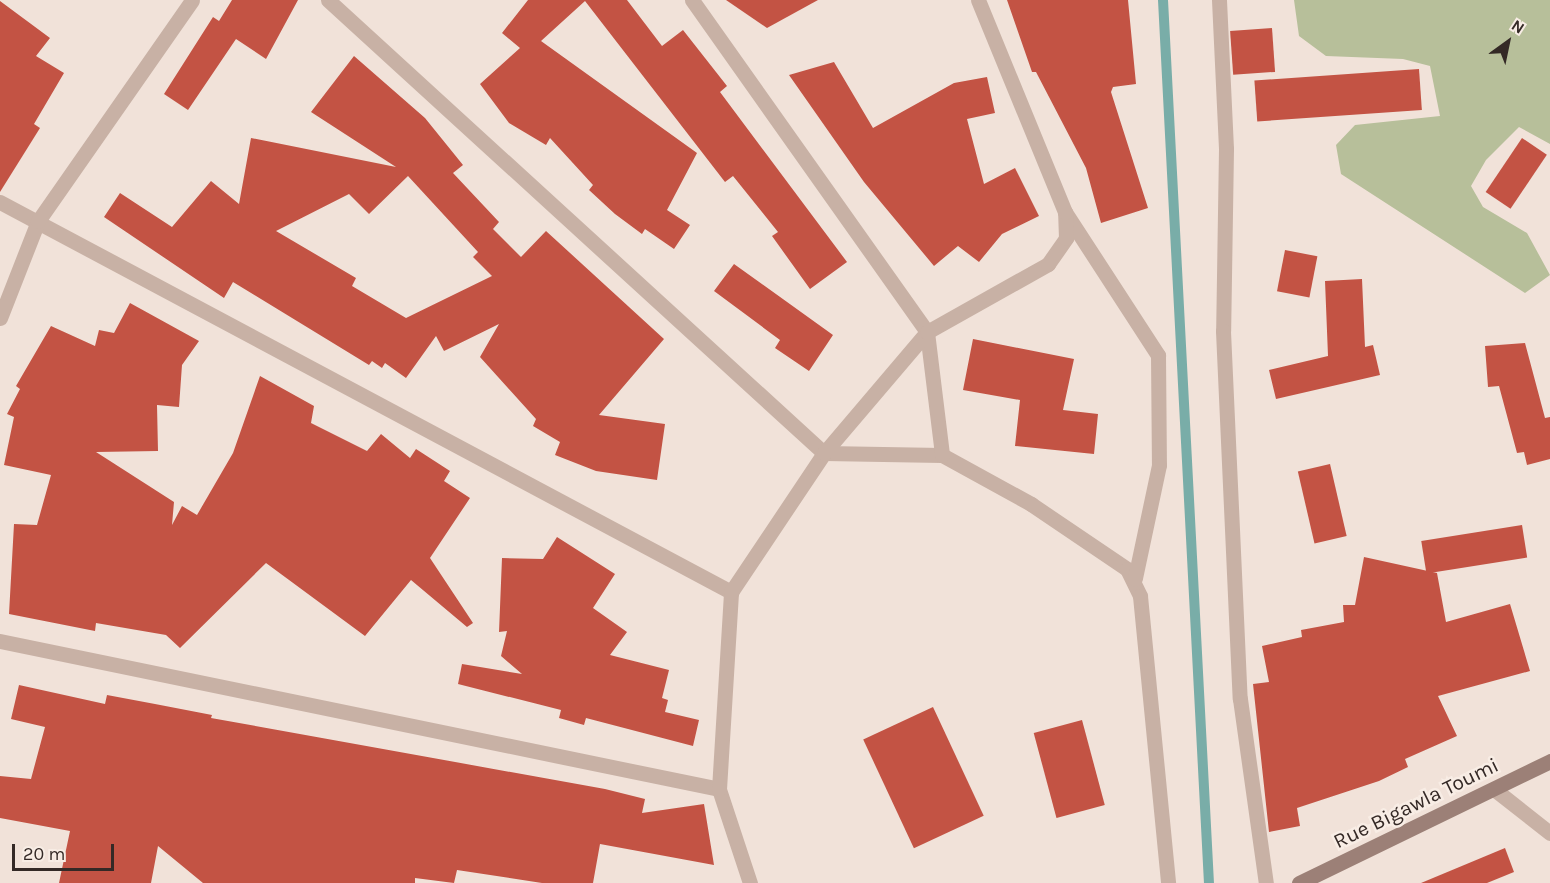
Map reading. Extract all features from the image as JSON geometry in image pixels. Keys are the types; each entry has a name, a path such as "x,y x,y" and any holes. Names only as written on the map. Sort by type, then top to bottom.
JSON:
{"street":[{"path":"0,318 38,221 192,0"},
{"path":"328,0 824,453 942,455 1086,538 1135,578"},
{"path":"692,0 927,332 942,455"},
{"path":"978,0 1065,212 1158,355 1159,465 1135,578 1168,883"},
{"path":"1219,0 1226,148 1223,331 1240,699 1266,883"},
{"path":"0,202 731,592"},
{"path":"750,883 719,789 731,592 824,453 927,332 1048,264 1066,238 1065,212"},
{"path":"0,641 719,789"},
{"name":"Rue Bigawla Toumi","path":"1299,883 1550,762"},
{"path":"1494,789 1550,833"}],"green space":[{"path":"1294,0 1550,0 1550,144 1519,127 1486,160 1471,186 1483,207 1527,233 1550,275 1525,293 1341,174 1336,145 1355,125 1440,116 1430,66 1403,59 1326,56 1299,36"}],"building":[{"path":"232,0 298,0 266,59 236,39 188,110 164,94 213,17 219,21"},
{"path":"528,0 627,0 662,46 683,30 727,86 720,92 847,262 810,289 772,236 778,232 733,176 725,182 585,1 541,41 697,153 667,210 690,225 674,249 645,229 642,234 615,214 589,190 593,185 550,138 546,145 509,123 480,84 520,48 502,33"},
{"path":"726,0 818,0 767,28"},
{"path":"1007,0 1128,0 1136,84 1113,87 1111,92 1148,208 1101,223 1086,168 1036,72 1032,72"},
{"path":"0,1 50,38 36,56 64,73 34,124 40,128 0,192"},
{"path":"1272,28 1275,72 1233,75 1230,31"},
{"path":"354,56 425,118 463,165 453,173 499,222 493,229 521,257 546,231 664,339 599,415 665,424 657,480 596,471 555,455 560,442 533,426 536,419 480,357 499,324 444,351 436,336 406,378 385,363 382,368 372,361 369,365 233,282 224,298 104,217 120,193 172,227 211,181 239,204 251,138 396,167 311,112","holes":["408,176 478,252 473,257 492,276 406,318 352,286 356,278 276,231 349,194 369,214"]},
{"path":"834,62 873,128 954,83 987,77 995,113 967,119 984,184 1015,168 1039,216 1002,234 979,262 958,246 934,266 864,182 789,75"},
{"path":"1419,69 1422,110 1257,121 1254,81"},
{"path":"1522,138 1547,155 1511,209 1486,192"},
{"path":"1285,250 1317,256 1309,298 1277,291"},
{"path":"734,264 833,335 809,371 775,348 780,340 714,291"},
{"path":"1362,279 1365,347 1373,345 1380,375 1276,399 1269,370 1328,356 1325,281"},
{"path":"130,303 199,341 182,365 179,407 157,405 158,451 96,452 174,502 172,525 182,506 197,515 233,453 260,376 314,406 311,423 367,451 381,434 410,458 416,449 450,471 444,481 470,498 430,558 473,623 467,627 411,580 365,636 266,563 180,648 166,635 96,623 95,631 9,614 14,524 37,525 51,475 4,465 14,417 7,414 20,389 16,386 51,326 95,346 99,330 114,333"},
{"path":"973,339 1074,359 1063,410 1098,414 1094,454 1015,446 1020,400 963,390"},
{"path":"1525,343 1545,418 1550,417 1550,459 1527,465 1524,452 1517,453 1499,386 1488,387 1485,346"},
{"path":"1330,464 1347,536 1314,544 1298,471"},
{"path":"1522,525 1527,558 1426,574 1421,541"},
{"path":"557,537 615,574 593,608 627,632 610,655 669,670 662,698 668,700 665,712 699,720 693,746 586,718 584,725 559,718 561,710 458,684 462,664 522,674 501,656 507,631 499,632 502,558 543,559"},
{"path":"1364,557 1437,573 1446,622 1510,604 1530,671 1438,696 1457,736 1405,759 1408,767 1379,781 1297,808 1300,826 1269,832 1253,684 1269,682 1262,646 1302,637 1301,630 1344,622 1343,605 1355,605"},
{"path":"19,685 105,704 107,695 212,715 211,718 605,789 645,799 642,813 704,804 714,865 600,844 593,883 542,883 457,870 454,883 415,878 415,883 203,883 158,846 151,883 59,883 70,831 0,818 0,776 31,779 45,727 11,719"},
{"path":"933,707 984,816 914,848 863,740"},
{"path":"1082,720 1105,805 1056,818 1034,733"},
{"path":"1505,848 1514,872 1487,883 1421,883"}],"waterway":[{"path":"1163,0 1209,883"}]}
